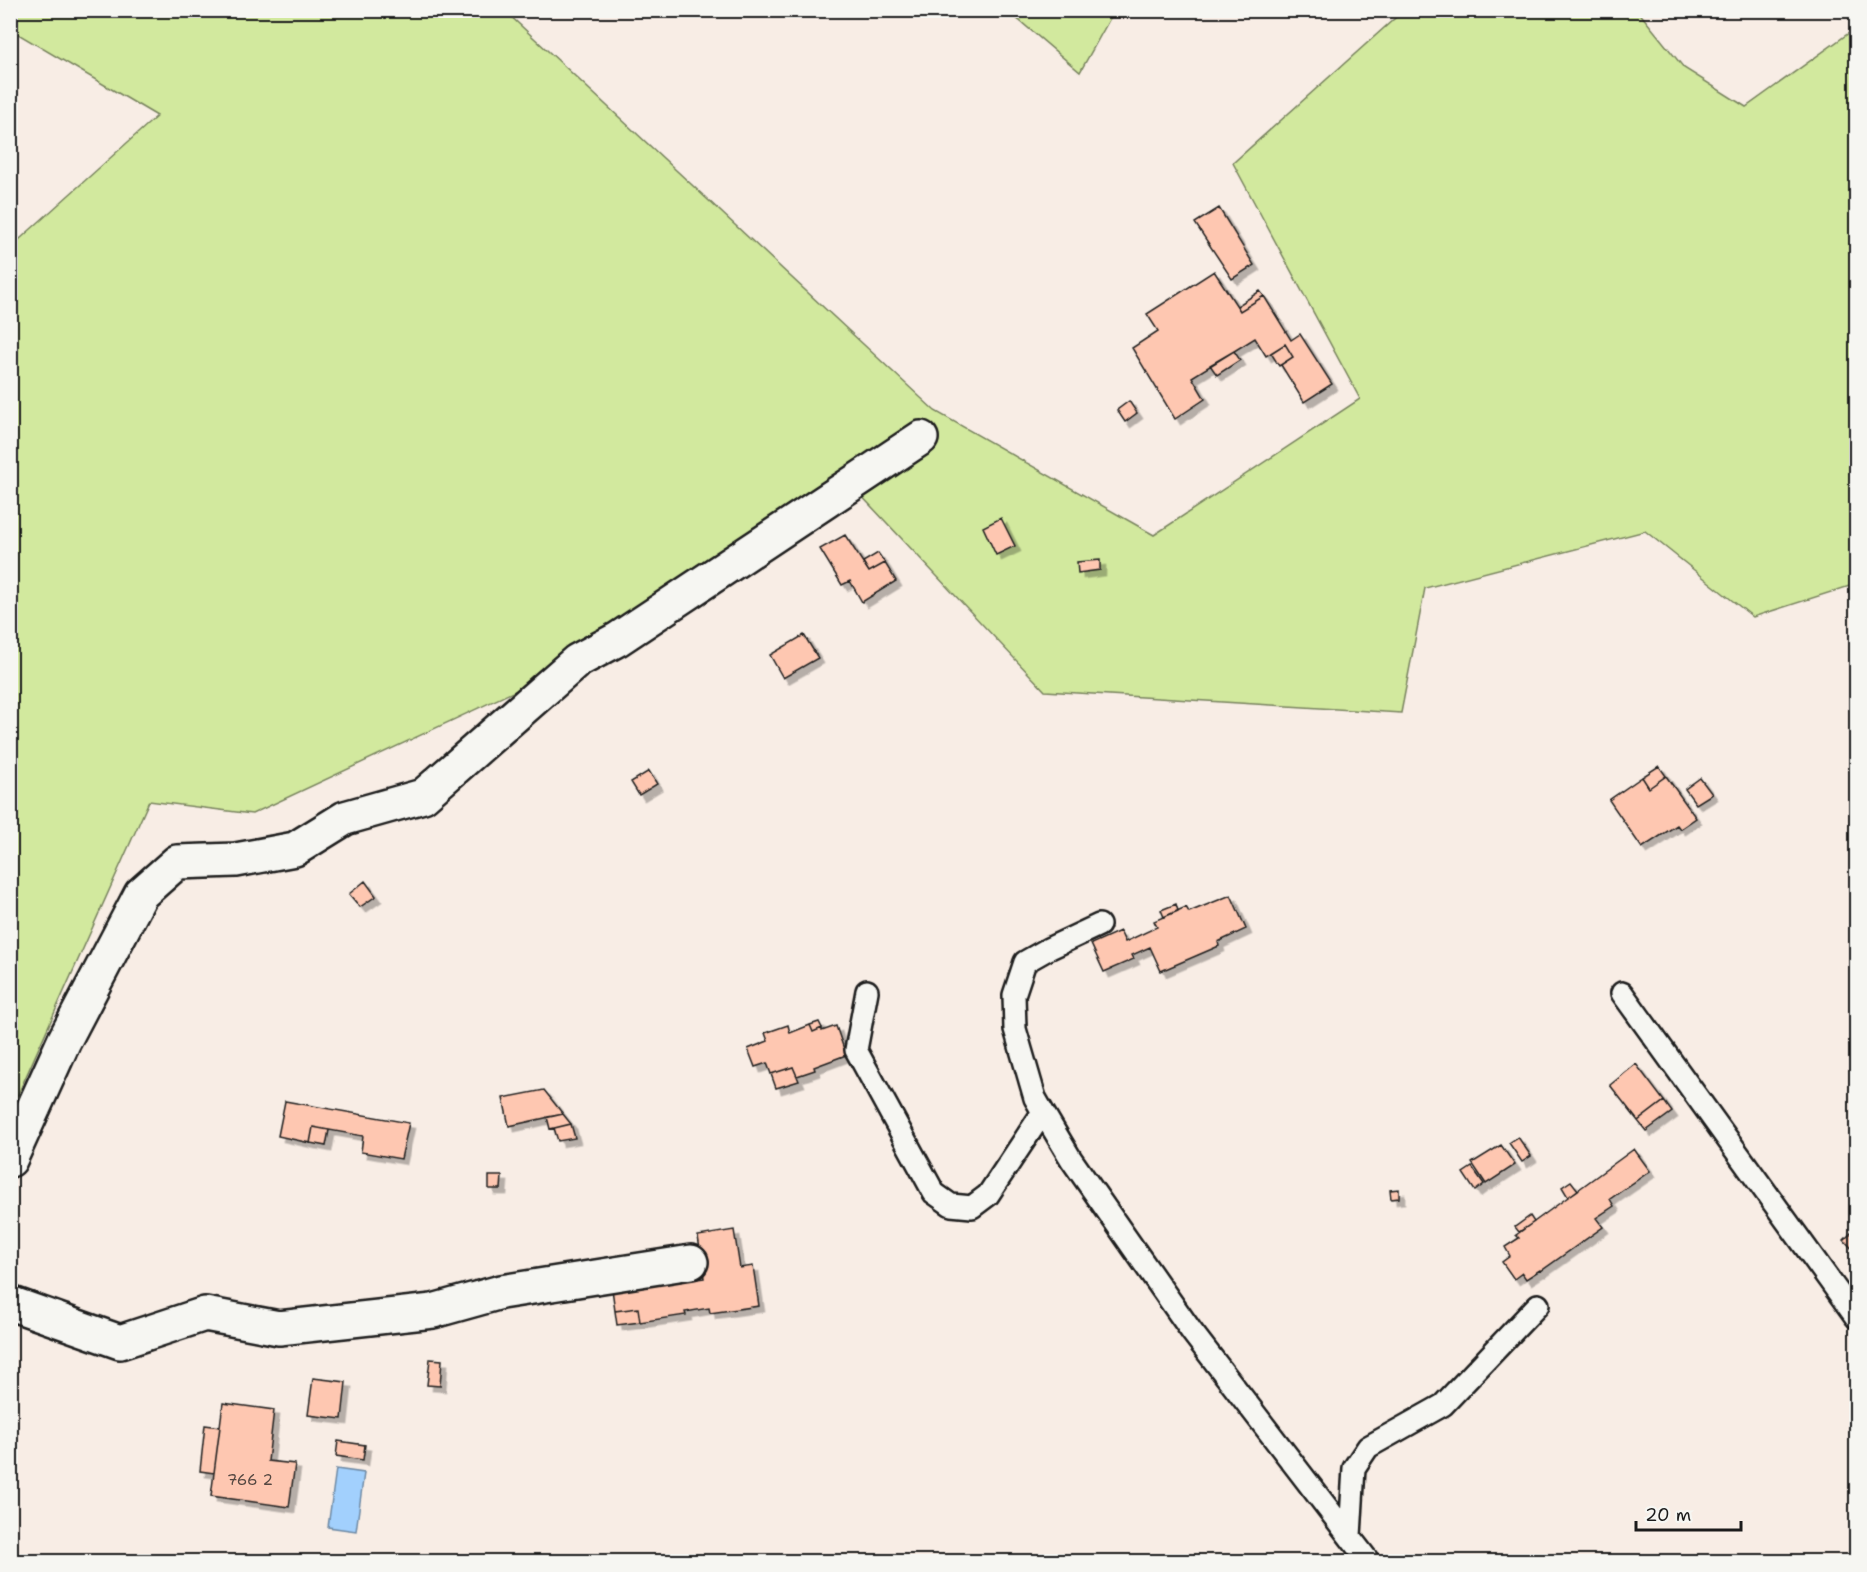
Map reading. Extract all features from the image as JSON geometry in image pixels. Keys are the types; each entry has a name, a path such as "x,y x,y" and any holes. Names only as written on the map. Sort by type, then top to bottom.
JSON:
{"street":[{"path":"10,1160 64,1041 141,894 177,862 236,860 295,849 345,818 423,796 577,661 618,639 921,438"},
{"path":"10,1303 120,1342 205,1314 279,1328 433,1311 501,1292 691,1262"}],"lane":[{"path":"1099,925 1048,948 1025,962 1014,995 1015,1029 1035,1098 1071,1159 1192,1332 1369,1562"},
{"path":"867,991 856,1050 934,1193 951,1205 972,1206 988,1195 1043,1112"},
{"path":"1622,993 1857,1317"},
{"path":"1350,1536 1354,1468 1368,1447 1443,1405 1538,1305"}],"green space":[{"path":"11,11 505,11 935,411 1154,535 1360,399 1233,163 1403,11 1638,11 1684,68 1746,107 1856,28 1856,584 1753,617 1645,531 1425,588 1401,713 1045,691 855,489 532,683 252,814 149,801 11,1110 11,247 157,116 18,34 11,25"},
{"path":"1008,11 1114,11 1080,72"}],"water":[{"path":"336,1469 364,1473 356,1531 328,1527"}],"building":[{"path":"1219,208 1254,265 1232,279 1195,223"},
{"path":"1214,271 1240,311 1264,296 1291,340 1300,334 1332,384 1304,402 1281,365 1293,357 1285,344 1266,356 1255,338 1192,377 1205,399 1175,419 1132,348 1158,331 1147,314"},
{"path":"1260,291 1264,296 1240,311 1237,306"},
{"path":"1285,344 1293,357 1279,366 1271,353"},
{"path":"1234,351 1240,360 1217,375 1210,365"},
{"path":"1129,401 1137,413 1125,422 1117,410"},
{"path":"1001,518 1015,546 996,555 983,527"},
{"path":"845,535 869,572 885,563 896,581 862,602 850,581 842,585 820,549"},
{"path":"878,553 885,563 869,572 863,562"},
{"path":"1100,560 1100,570 1078,573 1077,562"},
{"path":"804,635 818,658 783,678 770,655"},
{"path":"1659,766 1666,776 1649,788 1642,777"},
{"path":"649,771 657,784 639,795 631,782"},
{"path":"1666,776 1696,818 1680,829 1677,825 1642,848 1609,800 1642,777 1649,788"},
{"path":"1700,778 1712,794 1696,804 1685,789"},
{"path":"365,881 376,896 360,907 349,894"},
{"path":"1231,895 1246,929 1218,942 1219,946 1161,971 1150,947 1132,955 1134,959 1104,972 1091,944 1120,931 1125,942 1157,927 1154,921 1186,907 1189,912"},
{"path":"1176,904 1178,911 1164,917 1161,910"},
{"path":"819,1022 822,1028 813,1032 810,1025"},
{"path":"788,1025 790,1033 810,1025 813,1032 836,1026 846,1055 797,1076 793,1067 771,1074 767,1063 755,1067 748,1049 768,1041 765,1033"},
{"path":"1636,1064 1664,1101 1638,1121 1610,1085"},
{"path":"793,1067 799,1081 776,1088 771,1074"},
{"path":"544,1090 563,1114 509,1126 503,1098"},
{"path":"285,1101 409,1123 401,1159 361,1152 363,1136 313,1127 310,1143 278,1136"},
{"path":"1664,1101 1672,1112 1646,1131 1638,1121"},
{"path":"563,1114 571,1124 550,1129 547,1117"},
{"path":"571,1124 575,1138 558,1141 554,1128"},
{"path":"313,1127 329,1130 326,1146 310,1143"},
{"path":"1518,1137 1531,1156 1522,1162 1509,1143"},
{"path":"1501,1145 1515,1165 1486,1184 1472,1163"},
{"path":"1634,1149 1650,1171 1610,1199 1614,1206 1596,1218 1603,1227 1541,1271 1526,1279 1522,1273 1514,1279 1502,1262 1510,1256 1505,1247 1519,1238 1516,1235"},
{"path":"1472,1167 1484,1184 1475,1191 1463,1173"},
{"path":"489,1176 502,1176 501,1189 489,1189"},
{"path":"1571,1181 1578,1190 1568,1197 1562,1187"},
{"path":"1399,1189 1399,1198 1391,1199 1390,1190"},
{"path":"1530,1216 1534,1222 1519,1232 1515,1227"},
{"path":"1856,1228 1856,1253 1844,1240"},
{"path":"734,1230 740,1268 753,1266 759,1306 710,1313 709,1308 685,1312 686,1315 640,1322 638,1308 615,1311 612,1289 680,1278 681,1281 704,1278 698,1236"},
{"path":"638,1308 640,1322 617,1325 615,1311"},
{"path":"430,1359 442,1360 440,1386 427,1385"},
{"path":"313,1378 346,1382 342,1419 308,1415"},
{"path":"223,1403 274,1410 268,1461 295,1464 289,1507 211,1496"},
{"path":"205,1425 220,1427 214,1473 200,1471"},
{"path":"338,1441 365,1445 363,1460 336,1456"},
{"path":"1792,1555 1796,1562 1768,1562 1777,1557"},
{"path":"1079,1558 1078,1562 1042,1561"}]}
